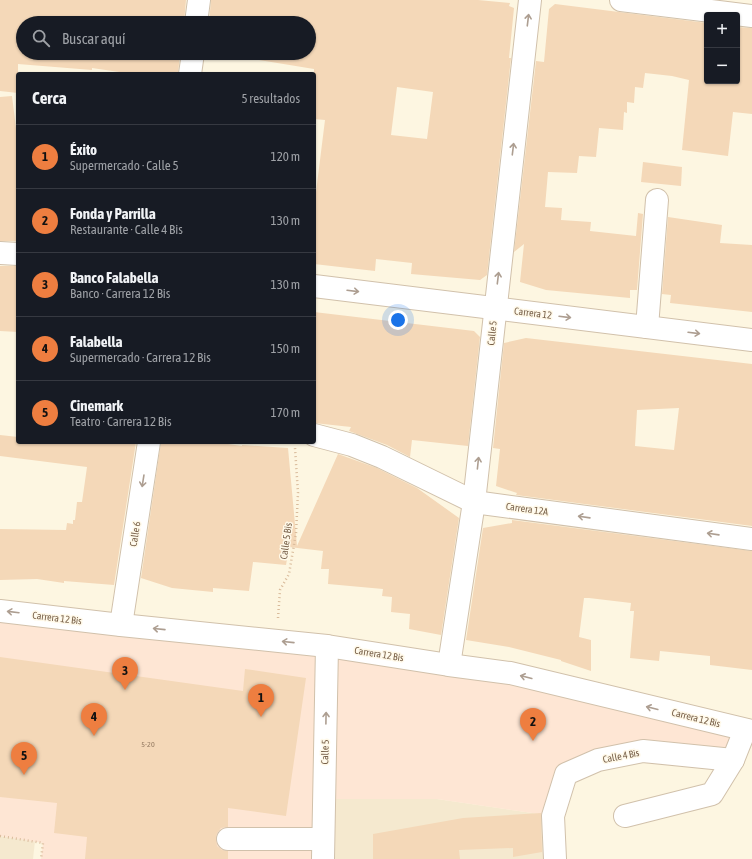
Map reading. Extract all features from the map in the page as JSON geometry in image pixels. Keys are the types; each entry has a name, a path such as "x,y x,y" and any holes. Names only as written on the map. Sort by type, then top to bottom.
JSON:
{"street":[{"path":"197,16 198,0"},
{"name":"Calle 5","path":"449,665 474,502 530,0"},
{"path":"621,0 752,16"},
{"path":"190,72 192,60"},
{"path":"647,327 657,200"},
{"path":"0,252 16,254"},
{"name":"Carrera 12","path":"316,286 752,340"},
{"name":"Carrera 12A","path":"316,436 352,445 382,457 474,502 752,539"},
{"name":"Calle 6","path":"121,625 149,444"},
{"name":"Carrera 12 Bis","path":"0,611 327,646 510,673 748,731"},
{"name":"Calle 5","path":"323,849 327,646"},
{"path":"625,816 712,794 733,760 748,731"},
{"name":"Calle 4 Bis","path":"555,859 553,816 566,774 598,760 643,751 733,760"},
{"path":"228,839 323,849"}],"path":[{"name":"Calle 5 Bis","path":"277,640 280,590 289,574 296,533 298,493 294,444"},
{"path":"0,836 43,843 42,859"}],"shaded area":[{"path":"0,611 327,646 745,730 733,760 643,751 566,774 553,816 437,799 324,799 323,859 41,859 43,843 0,836"},
{"path":"324,799 437,799 553,816 555,859 323,859"},
{"path":"0,836 35,841 33,859 0,859"}],"building":[{"path":"0,0 186,0 185,16 16,16 16,60 179,60 178,72 119,72 92,68 92,70 18,64 18,72 16,72 16,93 0,91"},
{"path":"211,0 478,0 510,3 509,6 514,8 509,58 511,58 487,275 480,280 411,274 412,263 376,259 375,271 316,264 316,192 325,120 316,119 316,72 314,72 314,69 259,60 316,60 316,16 210,16","holes":["397,87 433,92 427,139 391,135"]},
{"path":"555,4 704,23 704,84 740,84 740,27 752,28 752,114 733,112 728,156 682,150 689,80 672,76 645,73 643,88 635,87 634,103 627,102 627,113 624,112 623,130 599,128 596,157 579,156 577,173 548,172 545,207 562,208 561,220 591,222 590,231 636,236 638,213 643,214 637,290 630,290 630,298 546,290 520,282 524,244 514,252 536,61 544,62 549,9"},
{"path":"12,96 16,128 16,241 0,241 0,97"},
{"path":"643,162 682,167 681,186 641,182"},
{"path":"668,217 722,225 720,243 752,245 752,312 670,303 671,295 662,294"},
{"path":"0,266 16,266 16,332 0,331"},
{"path":"316,312 474,331 480,337 468,446 412,440 410,457 387,445 349,431 351,427 316,423"},
{"path":"526,338 752,364 752,526 516,495 517,493 496,486 500,449 493,448 504,343","holes":["679,408 674,450 635,446 637,410"]},
{"path":"0,435 16,437 16,444 136,444 114,585 64,581 64,583 37,579 0,580 0,529 66,530 67,523 73,524 73,520 75,520 77,502 82,502 87,467 0,456"},
{"path":"161,444 228,444 288,448 297,546 338,454 377,468 417,488 459,518 441,635 409,629 410,614 391,612 392,597 382,596 383,589 328,584 329,569 321,569 323,551 289,547 286,565 253,562 249,591 213,588 213,592 172,588 141,578"},
{"path":"512,520 752,551 752,670 710,665 710,656 660,651 659,661 630,658 634,611 630,611 631,603 589,598 584,598 579,637 591,640 591,671 561,660 509,647 466,640 483,528 512,523"},
{"path":"0,657 243,691 245,669 306,678 286,816 228,808 228,827 221,828 217,833 216,839 217,846 222,850 228,851 228,859 85,859 87,837 54,833 57,803 0,797"},
{"path":"541,813 542,852 513,857 513,848 459,850 460,859 373,859 373,834 463,818"}],"place":[{"name":"Banco Falabella","path":"125,690"},
{"name":"Éxito","path":"261,717"},
{"name":"Falabella","path":"94,736"},
{"name":"Fonda y Parrilla","path":"533,741"},
{"name":"Cinemark","path":"24,775"}]}
